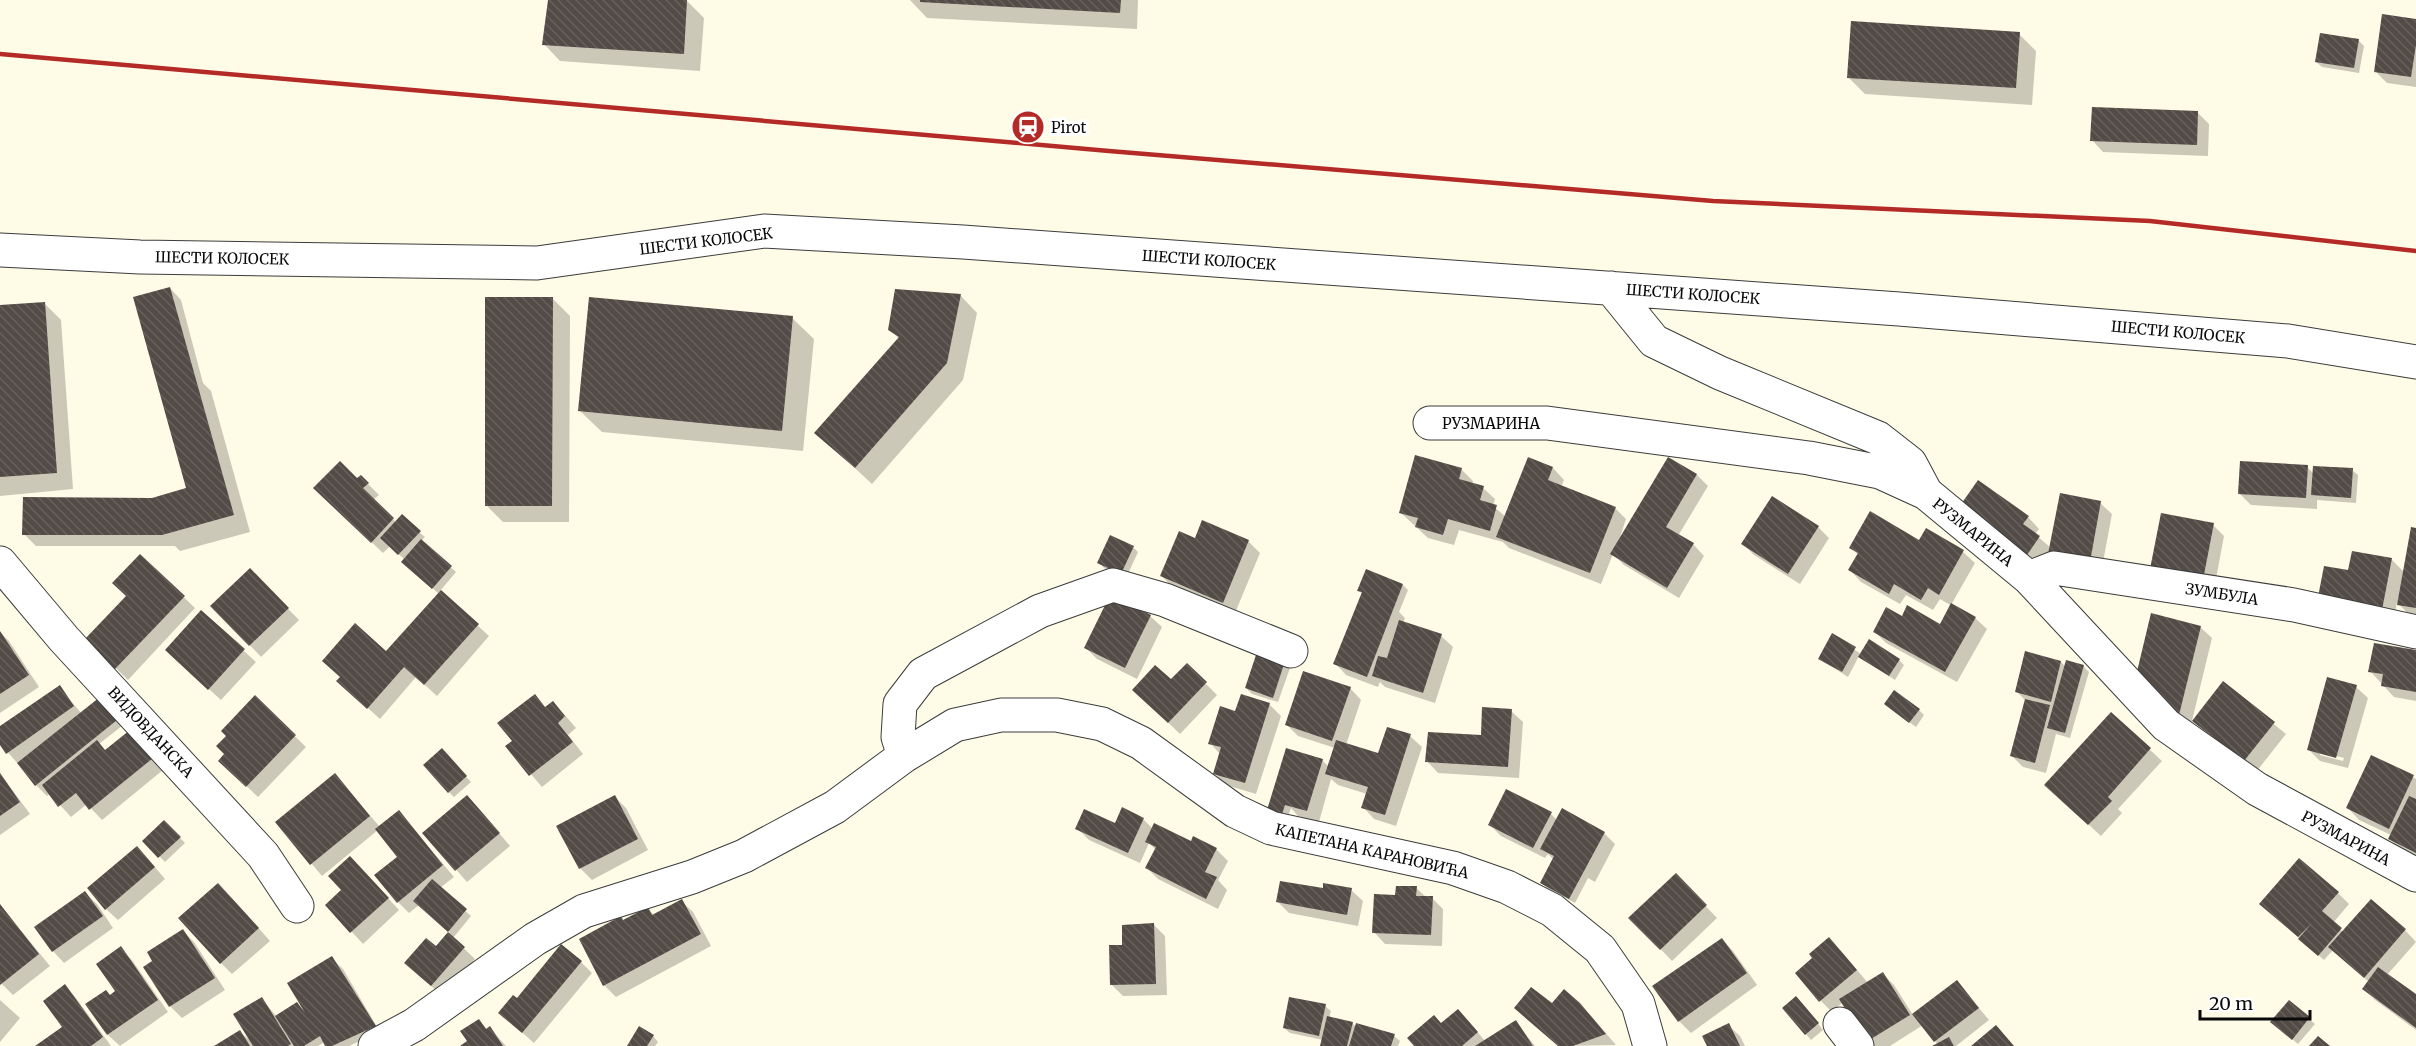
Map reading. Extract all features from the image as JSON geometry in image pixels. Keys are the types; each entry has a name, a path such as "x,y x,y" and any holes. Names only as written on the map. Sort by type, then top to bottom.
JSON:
{"street":[{"name":"ШЕСТИ КОЛОСЕК","path":"0,250 152,257 537,263 764,231 963,242 1611,288 2288,341 2416,362"},
{"path":"1611,288 1654,340 1720,373 1878,438 1910,463 1926,494"},
{"name":"РУЗМАРИНА","path":"1430,423 1547,423 1809,458 1880,472 1926,494 2029,578 2166,725 2257,789 2416,875"},
{"name":"ВИДОВДАНСКА","path":"0,562 64,639 263,855 297,906"},
{"name":"ЗУМБУЛА","path":"2029,578 2054,568 2294,605 2416,632"},
{"path":"904,756 898,737 900,704 923,674 1040,610 1113,585 1165,600 1291,651"},
{"name":"КАПЕТАНА КАРАНОВИЋА","path":"375,1046 414,1025 535,939 584,911 692,877 744,856 835,807 904,756 955,725 1001,715 1057,715 1102,724 1141,743 1235,811 1271,828 1453,868 1507,887 1552,910 1600,949 1638,1004 1650,1046"}],"building":[{"path":"548,0 687,0 684,54 542,45"},
{"path":"920,0 1121,0 1120,13 920,2"},
{"path":"2382,14 2416,19 2416,45 2411,77 2374,72"},
{"path":"1851,21 2020,32 2016,88 1847,78"},
{"path":"2320,33 2359,39 2354,68 2315,62"},
{"path":"2092,107 2198,111 2197,145 2090,141"},
{"path":"170,287 234,515 162,535 22,535 23,497 152,498 186,488 133,297"},
{"path":"895,289 961,294 947,363 855,468 814,433 899,337 888,330"},
{"path":"485,297 553,297 552,506 485,506"},
{"path":"589,297 793,316 782,431 578,411"},
{"path":"45,302 57,473 0,477 0,305"},
{"path":"1415,455 1462,468 1459,479 1484,486 1480,500 1497,505 1490,531 1448,519 1443,535 1415,527 1418,518 1399,513"},
{"path":"1528,457 1553,467 1548,480 1616,507 1590,573 1496,537"},
{"path":"1668,457 1697,474 1666,527 1694,543 1667,588 1610,554"},
{"path":"340,461 357,478 361,475 369,483 363,488 394,518 371,543 313,488"},
{"path":"2240,461 2308,465 2306,498 2238,494"},
{"path":"2313,466 2353,468 2351,498 2311,495"},
{"path":"1978,480 2029,516 2023,524 2040,536 2025,558 1957,510"},
{"path":"2060,493 2101,501 2090,562 2048,554"},
{"path":"1772,496 1819,526 1788,574 1741,544"},
{"path":"1870,511 1919,540 1926,528 1964,550 1939,595 1928,588 1921,600 1894,584 1889,594 1848,570 1858,553 1849,548"},
{"path":"2161,513 2214,523 2202,585 2149,574"},
{"path":"402,514 421,531 398,555 380,538"},
{"path":"1202,520 1249,540 1223,603 1160,576 1179,531 1195,538"},
{"path":"2411,527 2416,528 2416,608 2397,605"},
{"path":"1110,535 1134,546 1121,574 1097,563"},
{"path":"421,539 452,566 432,589 401,562"},
{"path":"2352,551 2392,558 2382,610 2318,597 2324,566 2348,570"},
{"path":"140,554 185,596 115,669 84,640 126,596 112,583"},
{"path":"250,568 289,608 249,646 210,606"},
{"path":"1366,569 1403,584 1367,677 1333,664 1362,592 1357,591"},
{"path":"441,590 479,624 424,685 404,667 367,709 336,681 340,677 322,661 355,623 386,651"},
{"path":"1110,595 1151,615 1125,668 1084,648"},
{"path":"1951,603 1976,617 1945,672 1873,632 1886,607 1902,616 1907,605 1940,624"},
{"path":"201,610 245,649 208,690 165,650"},
{"path":"2151,613 2201,626 2179,715 2135,680"},
{"path":"1399,620 1442,634 1423,693 1372,676 1378,656 1387,658"},
{"path":"0,631 29,675 0,694"},
{"path":"1832,633 1856,647 1842,672 1818,659"},
{"path":"1869,639 1900,659 1889,676 1858,657"},
{"path":"2374,643 2416,650 2416,692 2381,686 2383,674 2368,672"},
{"path":"2025,651 2061,661 2051,702 2015,692"},
{"path":"1257,652 1285,661 1273,698 1245,688"},
{"path":"2066,660 2084,665 2065,733 2047,728"},
{"path":"1187,663 1207,682 1168,723 1132,690 1155,665 1171,679"},
{"path":"1303,671 1351,687 1332,741 1285,725"},
{"path":"2327,677 2357,685 2336,758 2307,750"},
{"path":"2223,681 2275,722 2244,761 2192,721"},
{"path":"60,685 74,706 6,754 0,745 0,726"},
{"path":"1894,690 1920,709 1909,723 1884,704"},
{"path":"105,693 122,716 35,786 17,763"},
{"path":"535,694 545,707 553,701 565,716 558,723 573,742 529,776 505,746 512,741 497,723"},
{"path":"1241,694 1270,703 1245,783 1213,774 1221,747 1208,744 1220,706 1235,711"},
{"path":"255,695 296,735 246,787 218,761 224,754 216,746 226,736 221,731"},
{"path":"2025,699 2050,705 2035,763 2010,756"},
{"path":"1482,707 1512,709 1508,767 1425,762 1428,732 1481,735"},
{"path":"2111,712 2151,748 2108,797 2112,801 2088,825 2044,785"},
{"path":"1387,727 1411,734 1385,815 1361,808 1368,787 1325,774 1336,740 1378,753"},
{"path":"130,730 153,758 89,810 76,793 58,807 42,785 97,740 105,750"},
{"path":"442,748 467,776 448,793 423,765"},
{"path":"1286,748 1323,759 1307,811 1285,805 1282,814 1267,810"},
{"path":"2371,755 2414,775 2389,829 2346,808"},
{"path":"0,773 20,802 0,816"},
{"path":"335,773 370,816 310,865 275,822"},
{"path":"1506,789 1552,812 1533,848 1488,825"},
{"path":"467,795 500,833 455,871 422,833"},
{"path":"615,795 638,839 579,869 556,826"},
{"path":"2409,796 2416,799 2416,853 2388,839"},
{"path":"1122,807 1144,818 1128,853 1075,829 1084,809 1115,823"},
{"path":"1562,808 1605,832 1569,899 1540,883 1554,856 1540,849"},
{"path":"399,810 443,865 397,903 374,875 397,857 375,829"},
{"path":"164,820 181,837 158,858 142,841"},
{"path":"1154,823 1191,841 1193,836 1217,848 1205,872 1217,877 1206,899 1145,868 1156,847 1145,842"},
{"path":"137,846 155,867 105,910 87,888"},
{"path":"350,856 389,898 350,933 325,905 341,890 328,876"},
{"path":"2299,858 2339,892 2322,911 2342,928 2318,956 2298,939 2312,923 2298,937 2259,904"},
{"path":"1676,873 1707,905 1660,950 1628,918"},
{"path":"432,879 467,909 448,932 413,901"},
{"path":"1280,881 1323,888 1323,883 1352,888 1347,915 1276,902"},
{"path":"218,883 259,928 220,964 178,918"},
{"path":"1396,886 1417,886 1416,896 1433,896 1431,935 1372,933 1374,894 1395,895"},
{"path":"85,891 103,916 52,952 34,927"},
{"path":"682,899 701,934 603,986 579,939 621,916 623,920 648,907 652,915"},
{"path":"2371,899 2406,929 2364,978 2328,947"},
{"path":"0,904 39,954 0,985"},
{"path":"1154,923 1156,984 1110,985 1109,945 1122,945 1122,925"},
{"path":"183,929 215,978 169,1007 143,967 152,961 147,952"},
{"path":"448,932 465,947 431,986 404,963 426,938 436,946"},
{"path":"1829,937 1857,970 1819,1002 1795,973 1812,958 1809,954"},
{"path":"1722,938 1747,973 1678,1022 1652,986"},
{"path":"561,944 582,961 522,1033 498,1013 513,995 517,998"},
{"path":"121,946 158,1000 107,1035 85,1004 106,990 110,995 115,991 96,964"},
{"path":"332,956 376,1026 332,1046 325,1046 320,1036 304,1046 294,1046 275,1016 297,1002 305,1013 287,983"},
{"path":"2378,967 2416,994 2416,1028 2362,989"},
{"path":"1883,972 1910,1015 1866,1042 1839,999"},
{"path":"1957,980 1979,1008 1934,1042 1912,1014"},
{"path":"65,984 103,1037 91,1046 35,1046 62,1027 43,1001"},
{"path":"1531,987 1552,1003 1564,989 1580,1003 1606,1034 1573,1046 1558,1046 1514,1008"},
{"path":"1796,996 1819,1023 1805,1035 1782,1008"},
{"path":"262,997 291,1044 288,1046 253,1046 233,1014"},
{"path":"1289,997 1326,1004 1319,1036 1283,1028"},
{"path":"2289,1000 2310,1017 2292,1040 2270,1022"},
{"path":"1458,1009 1478,1032 1462,1046 1414,1046 1407,1038 1434,1015 1441,1023"},
{"path":"1327,1016 1353,1022 1347,1046 1320,1046"},
{"path":"479,1019 486,1029 490,1026 503,1046 460,1046 467,1041 460,1031"},
{"path":"1516,1020 1533,1046 1475,1046"},
{"path":"1356,1023 1395,1034 1391,1046 1349,1046"},
{"path":"1729,1023 1740,1046 1707,1046 1702,1036"},
{"path":"1996,1025 2014,1046 1971,1046"},
{"path":"639,1026 654,1035 647,1046 627,1046"},
{"path":"240,1030 250,1046 214,1046"},
{"path":"2318,1036 2330,1046 2309,1046"},
{"path":"1949,1037 1954,1046 1932,1046"}],"railway":[{"path":"0,54 1109,151 1713,201 2150,221 2416,251"}],"place":[{"name":"Pirot","path":"1028,127"}]}
